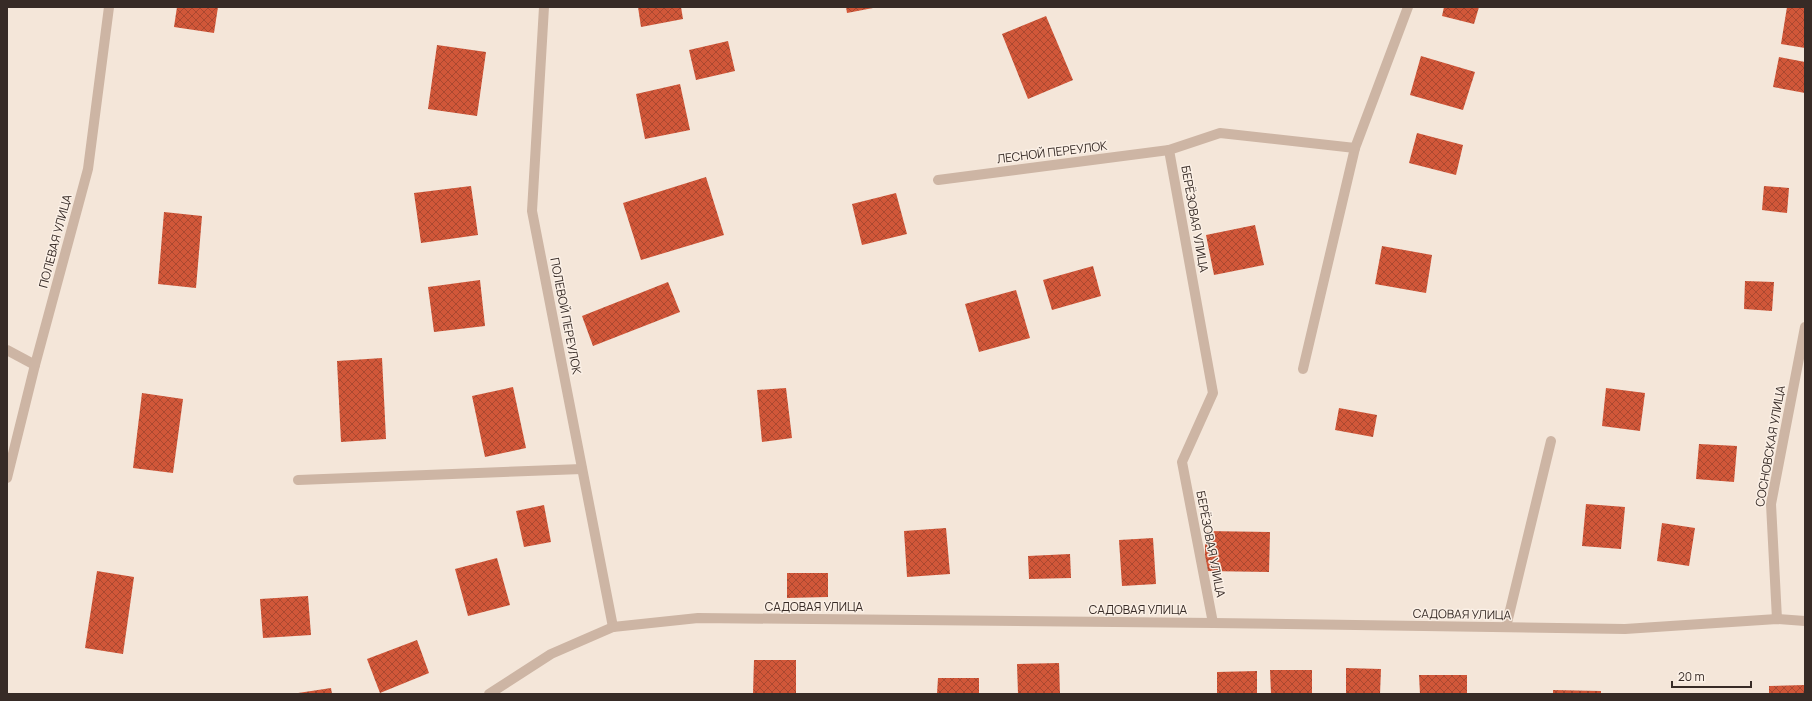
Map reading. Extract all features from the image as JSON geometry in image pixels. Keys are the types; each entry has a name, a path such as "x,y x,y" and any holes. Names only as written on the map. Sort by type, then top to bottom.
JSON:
{"street":[{"name":"ПОЛЕВАЯ УЛИЦА","path":"7,478 35,365 88,169 109,7"},
{"name":"ПОЛЕВОЙ ПЕРЕУЛОК","path":"544,7 532,211 613,627"},
{"path":"1303,369 1355,148 1408,7"},
{"path":"1169,150 1220,132 1355,148"},
{"name":"ЛЕСНОЙ ПЕРЕУЛОК","path":"938,180 1169,150"},
{"name":"БЕРЁЗОВАЯ УЛИЦА","path":"1169,150 1213,393 1182,462 1213,622"},
{"name":"СОСНОВСКАЯ УЛИЦА","path":"1777,619 1771,504 1805,327"},
{"path":"7,350 35,365"},
{"path":"1506,627 1551,441"},
{"path":"298,480 582,469"},
{"name":"САДОВАЯ УЛИЦА","path":"489,694 551,654 613,627 698,618 1213,622 1625,629 1777,619 1805,622"}],"building":[{"path":"177,7 218,7 214,33 174,27"},
{"path":"638,7 681,7 683,19 641,27"},
{"path":"846,7 873,7 873,8 847,13"},
{"path":"1444,7 1479,7 1474,24 1442,16"},
{"path":"1787,7 1805,7 1805,48 1781,44"},
{"path":"1046,16 1073,80 1028,99 1002,34"},
{"path":"728,41 735,71 696,80 689,50"},
{"path":"437,45 486,52 477,116 428,109"},
{"path":"1421,56 1475,72 1463,110 1410,95"},
{"path":"1779,57 1805,62 1805,93 1773,87"},
{"path":"680,84 690,130 645,139 636,94"},
{"path":"1417,133 1463,145 1456,175 1409,163"},
{"path":"706,177 724,235 641,260 623,203"},
{"path":"471,186 478,235 421,243 414,193"},
{"path":"1764,186 1789,188 1787,213 1762,210"},
{"path":"896,193 907,234 862,245 852,204"},
{"path":"164,212 202,216 196,288 158,284"},
{"path":"1255,225 1264,265 1214,275 1206,235"},
{"path":"1382,246 1432,255 1426,293 1375,284"},
{"path":"1093,266 1101,296 1052,310 1043,280"},
{"path":"480,280 485,326 434,332 428,287"},
{"path":"1745,281 1774,282 1772,311 1744,309"},
{"path":"668,282 680,312 593,346 582,316"},
{"path":"1016,290 1030,338 979,352 965,304"},
{"path":"382,358 386,439 341,442 337,361"},
{"path":"513,387 526,448 485,457 472,396"},
{"path":"786,388 792,438 762,442 757,390"},
{"path":"1606,388 1645,393 1640,431 1602,426"},
{"path":"142,393 183,399 173,473 133,468"},
{"path":"1339,408 1377,415 1373,437 1335,430"},
{"path":"1699,444 1737,446 1734,482 1696,479"},
{"path":"1586,504 1625,507 1621,549 1582,546"},
{"path":"544,505 551,542 524,547 516,511"},
{"path":"1662,523 1695,528 1689,566 1657,561"},
{"path":"946,528 950,574 907,577 904,531"},
{"path":"1205,531 1270,532 1269,572 1205,571"},
{"path":"1153,538 1156,584 1122,586 1119,540"},
{"path":"1070,554 1071,578 1029,579 1028,556"},
{"path":"497,558 510,605 468,616 455,569"},
{"path":"97,571 134,577 123,654 85,648"},
{"path":"787,573 828,573 828,597 787,598"},
{"path":"308,596 311,635 263,638 260,599"},
{"path":"417,640 429,673 380,693 367,659"},
{"path":"754,660 796,660 796,694 753,694"},
{"path":"1059,663 1060,694 1018,694 1017,664"},
{"path":"1346,668 1381,669 1380,694 1346,694"},
{"path":"1270,670 1312,670 1312,694 1271,694"},
{"path":"1257,671 1257,694 1217,694 1217,672"},
{"path":"1419,675 1467,675 1467,694 1420,694"},
{"path":"938,678 979,678 979,694 937,694"},
{"path":"1805,685 1805,694 1769,694 1769,686"},
{"path":"331,688 332,694 298,694 298,693"},
{"path":"1553,690 1601,691 1601,694 1553,694"}]}
